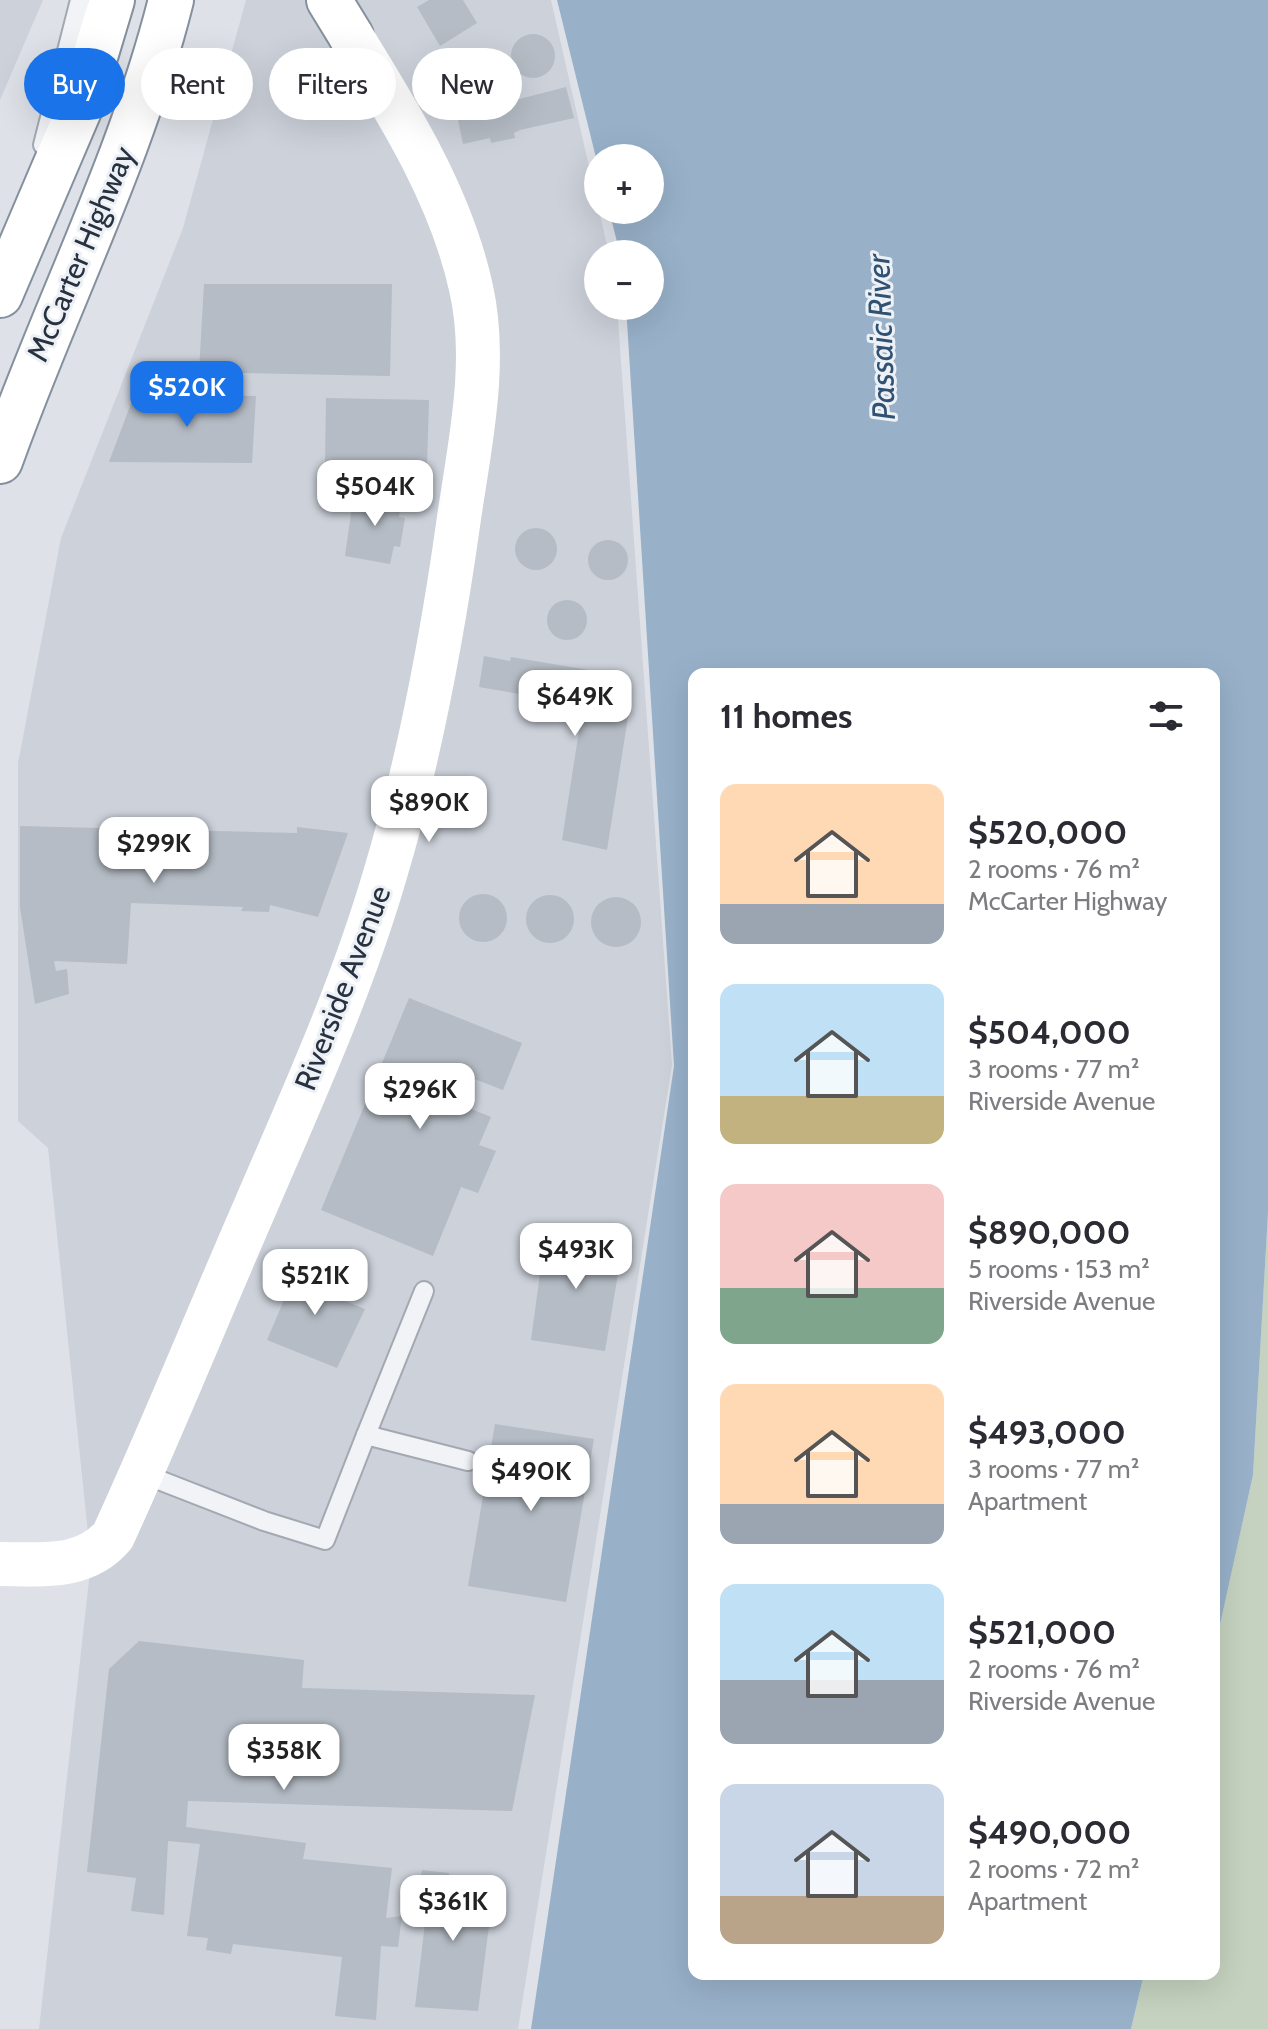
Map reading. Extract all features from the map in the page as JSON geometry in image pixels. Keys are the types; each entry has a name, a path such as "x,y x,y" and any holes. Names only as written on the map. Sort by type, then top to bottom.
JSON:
{"main road":[{"path":"3,288 79,110 112,0"},
{"name":"McCarter Highway","path":"0,461 28,383 132,130 171,0"},
{"name":"Riverside Avenue","path":"0,1564 55,1565 88,1557 103,1548 113,1536 312,1075 383,882 435,684 475,394 478,337 471,287 432,178 405,124 340,18"}],"lane":[{"path":"3,288 80,0"},
{"path":"141,1473 264,1521 325,1540 424,1291"},
{"path":"366,1435 468,1461"}],"shaded area":[{"path":"0,0 43,0 0,100"},
{"path":"246,0 551,0 584,145 584,224 602,224 606,240 584,240 584,320 618,320 672,1065 518,2029 39,2029 91,1562 48,1148 18,1121 18,763 61,538 183,228 213,120 253,120 253,48 233,48"}],"green space":[{"path":"1268,1213 1268,2029 1131,2029 1143,1980 1220,1980 1220,1625 1253,1475"}],"water":[{"name":"Passaic River","path":"557,0 1268,0 1268,1213 1253,1475 1220,1625 1220,668 688,668 688,1980 1143,1980 1131,2029 531,2029 674,1066 627,320 664,320 664,240 616,240 612,224 664,224 664,144 593,144"}],"building":[{"path":"429,0 463,0 477,23 440,46 417,7"},
{"path":"524,35 542,35 554,47 554,65 549,72 542,77 522,76 522,48 512,48 517,40"},
{"path":"566,87 574,118 520,130 514,133 515,138 491,143 490,138 463,144 458,120 522,120 522,98"},
{"path":"204,284 392,284 390,376 199,372"},
{"path":"135,393 256,396 252,463 109,462"},
{"path":"326,398 429,400 427,465 325,463"},
{"path":"354,492 402,499 399,517 405,518 400,547 394,546 390,564 345,556"},
{"path":"536,528 551,534 557,549 551,564 536,570 521,564 515,549 521,534"},
{"path":"608,540 622,546 628,560 622,574 608,580 594,574 588,560 594,546"},
{"path":"567,600 581,606 587,620 581,634 567,640 553,634 547,620 553,606"},
{"path":"484,656 510,661 511,657 613,674 606,714 628,717 607,850 562,840 583,705 479,687"},
{"path":"20,826 297,833 297,827 348,833 318,917 270,905 269,912 241,911 243,907 131,903 127,964 54,961 56,971 67,969 69,994 35,1004 20,907"},
{"path":"483,894 492,895 500,901 506,909 506,927 500,935 492,941 483,942 474,941 466,935 460,927 459,918 460,909 466,901 474,895"},
{"path":"550,895 567,902 574,919 567,936 550,943 533,936 526,919 533,902"},
{"path":"616,897 634,904 641,922 634,940 616,947 598,940 591,922 598,904"},
{"path":"409,998 522,1043 503,1090 433,1063 422,1089 491,1117 479,1145 496,1151 478,1193 461,1187 433,1256 321,1210"},
{"path":"546,1230 623,1244 605,1351 531,1340"},
{"path":"304,1253 329,1264 320,1291 365,1309 337,1368 267,1340"},
{"path":"495,1424 594,1439 566,1602 468,1586"},
{"path":"139,1641 304,1660 302,1688 535,1695 512,1811 188,1801 186,1827 306,1843 303,1859 392,1868 386,1918 402,1916 398,1947 381,1946 376,2020 335,2016 342,1957 233,1944 231,1954 206,1950 208,1938 187,1936 200,1844 168,1841 164,1915 131,1911 136,1878 87,1872 109,1669"},
{"path":"422,1870 449,1873 448,1883 494,1887 478,2011 415,2007 429,1890 419,1889"}]}
